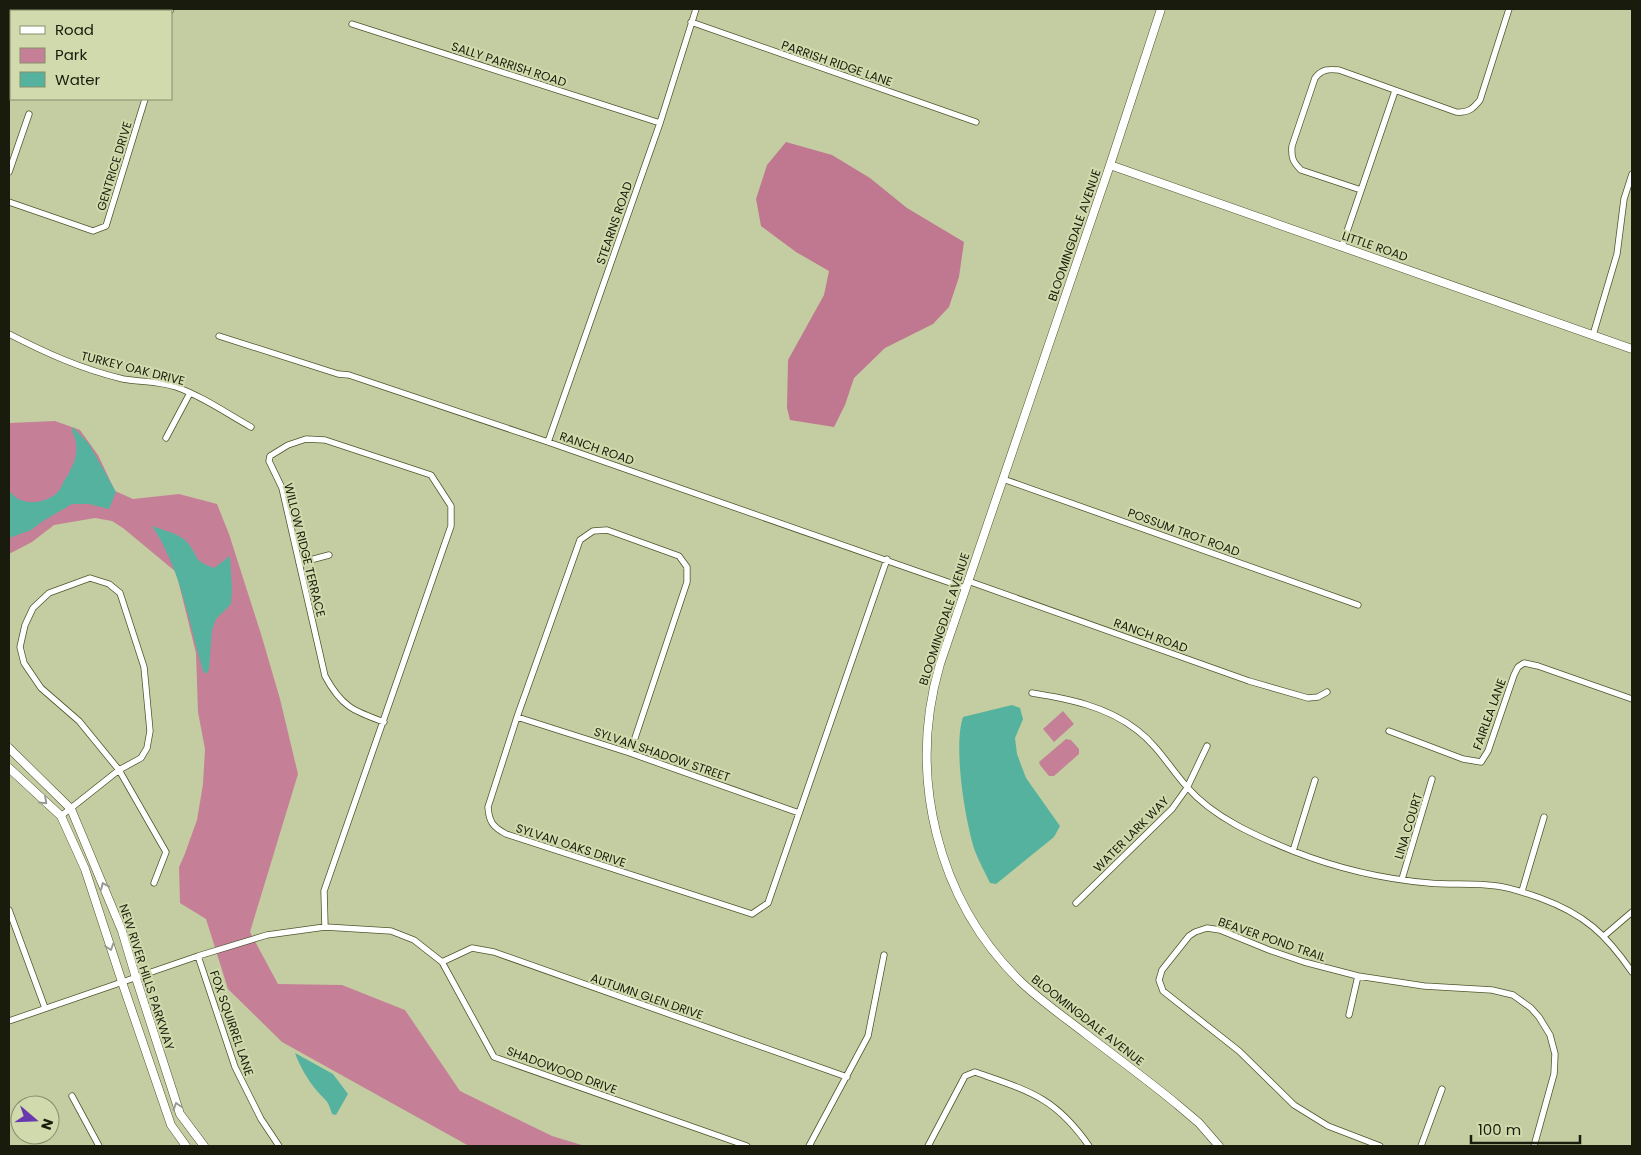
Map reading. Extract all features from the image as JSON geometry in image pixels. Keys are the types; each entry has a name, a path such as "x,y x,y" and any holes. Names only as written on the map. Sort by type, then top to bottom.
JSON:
{"street":[{"name":"STEARNS ROAD","path":"548,442 660,123 696,9"},
{"name":"BLOOMINGDALE AVENUE","path":"1161,9 935,683 929,710 926,774 930,806 940,849 953,884 987,942 1022,982 1051,1008 1179,1106 1219,1146"},
{"path":"1361,190 1301,170 1294,163 1291,156 1292,146 1315,78 1321,71 1329,69 1339,70 1456,112 1465,113 1474,108 1480,100 1509,9"},
{"name":"PARRISH RIDGE LANE","path":"691,22 976,122"},
{"name":"SALLY PARRISH ROAD","path":"352,24 660,123"},
{"path":"1342,246 1395,91"},
{"name":"GENTRICE DRIVE","path":"9,202 93,231 106,226 145,100"},
{"path":"9,172 29,114"},
{"name":"LITTLE ROAD","path":"1110,165 1632,349"},
{"path":"1593,335 1617,254 1624,199 1632,174"},
{"name":"TURKEY OAK DRIVE","path":"9,334 52,356 90,370 124,379 174,386 250,427"},
{"name":"RANCH ROAD","path":"219,336 338,374 349,375 1249,681 1308,698 1318,697 1327,692"},
{"path":"166,438 190,393"},
{"name":"WILLOW RIDGE TERRACE","path":"325,927 324,891 384,722 451,526 451,506 431,475 326,440 306,439 288,445 270,456 269,461 282,488 325,676 343,703 361,714 384,722"},
{"name":"POSSUM TROT ROAD","path":"1003,479 1358,605"},
{"name":"SYLVAN OAKS DRIVE","path":"630,753 687,582 687,567 679,556 607,530 593,531 580,540 517,717 488,807 489,816 495,828 506,834 752,914 768,903 886,559"},
{"path":"299,563 329,555"},
{"path":"61,816 119,770 141,758 147,748 150,731 144,668 120,594 109,584 90,578 49,593 33,608 25,625 20,646 24,664 41,688 80,721 119,770 166,852 154,883"},
{"name":"FAIRLEA LANE","path":"1389,731 1463,759 1481,762 1488,751 1514,675 1518,667 1524,663 1538,666 1632,699"},
{"path":"1032,693 1069,699 1094,706 1137,730 1161,753 1187,788 1226,819 1254,834 1293,851 1341,868 1428,883 1497,886 1522,891 1564,906 1604,936 1632,972"},
{"name":"SYLVAN SHADOW STREET","path":"517,717 630,753 800,813"},
{"name":"WATER LARK WAY","path":"1076,903 1172,808 1187,788 1207,746"},
{"name":"NEW RIVER HILLS PARKWAY","path":"9,748 72,809 122,931 180,1114 204,1146"},
{"name":"NEW RIVER HILLS PARKWAY","path":"9,768 61,816 85,869 171,1125 186,1146"},
{"name":"LINA COURT","path":"1402,879 1432,779"},
{"path":"1293,851 1315,780"},
{"path":"1522,891 1544,817"},
{"path":"9,910 45,1008"},
{"path":"1604,936 1632,912"},
{"name":"SHADOWOOD DRIVE","path":"9,1021 198,956 267,936 325,927 391,931 414,940 442,962 494,1056 747,1146"},
{"name":"BEAVER POND TRAIL","path":"1380,1146 1328,1126 1294,1105 1239,1051 1163,991 1159,980 1162,970 1189,936 1207,928 1220,930 1304,962 1358,976 1424,986 1492,990 1513,996 1531,1008 1545,1026 1550,1036 1554,1054 1551,1083 1541,1114 1534,1146"},
{"name":"AUTUMN GLEN DRIVE","path":"442,962 472,948 494,952 847,1077"},
{"path":"809,1146 868,1036 884,955"},
{"name":"FOX SQUIRREL LANE","path":"198,956 235,1067 261,1119 279,1146"},
{"path":"1349,1015 1358,976"},
{"path":"928,1146 965,1076 975,1072 1031,1092 1054,1106 1077,1128 1089,1146"},
{"path":"1421,1146 1442,1089"},
{"path":"72,1096 99,1146"}],"green space":[{"path":"55,421 80,430 98,455 115,491 133,499 179,494 217,504 229,534 280,699 298,774 250,932 278,984 342,985 405,1010 460,1091 552,1136 585,1146 469,1146 282,1042 228,989 206,919 180,903 179,867 197,820 203,784 205,749 198,712 196,653 176,572 123,528 112,521 95,518 54,525 32,542 9,554 9,423"},
{"path":"1063,711 1074,724 1054,742 1043,729"},
{"path":"1066,739 1071,740 1079,749 1079,754 1054,776 1049,776 1039,762"}],"shaded area":[{"path":"786,142 832,155 870,178 907,208 964,242 959,277 949,307 933,324 885,348 854,378 845,405 834,427 790,420 787,408 788,360 824,295 829,271 796,252 761,226 756,199 767,165"}],"water":[{"path":"73,427 89,444 116,492 109,509 89,504 72,504 31,530 9,538 9,491 18,499 28,502 39,502 58,492 72,467 76,455"},
{"path":"152,526 182,538 202,563 214,568 230,556 231,604 216,619 212,630 209,669 206,674 203,671 177,578 162,543"},
{"path":"1012,705 1020,708 1023,719 1015,738 1017,754 1026,778 1060,826 1054,837 996,884 990,883 971,838 961,784 960,730 963,717"},
{"path":"295,1053 333,1074 348,1094 336,1115 332,1114 326,1101 307,1078"}]}
